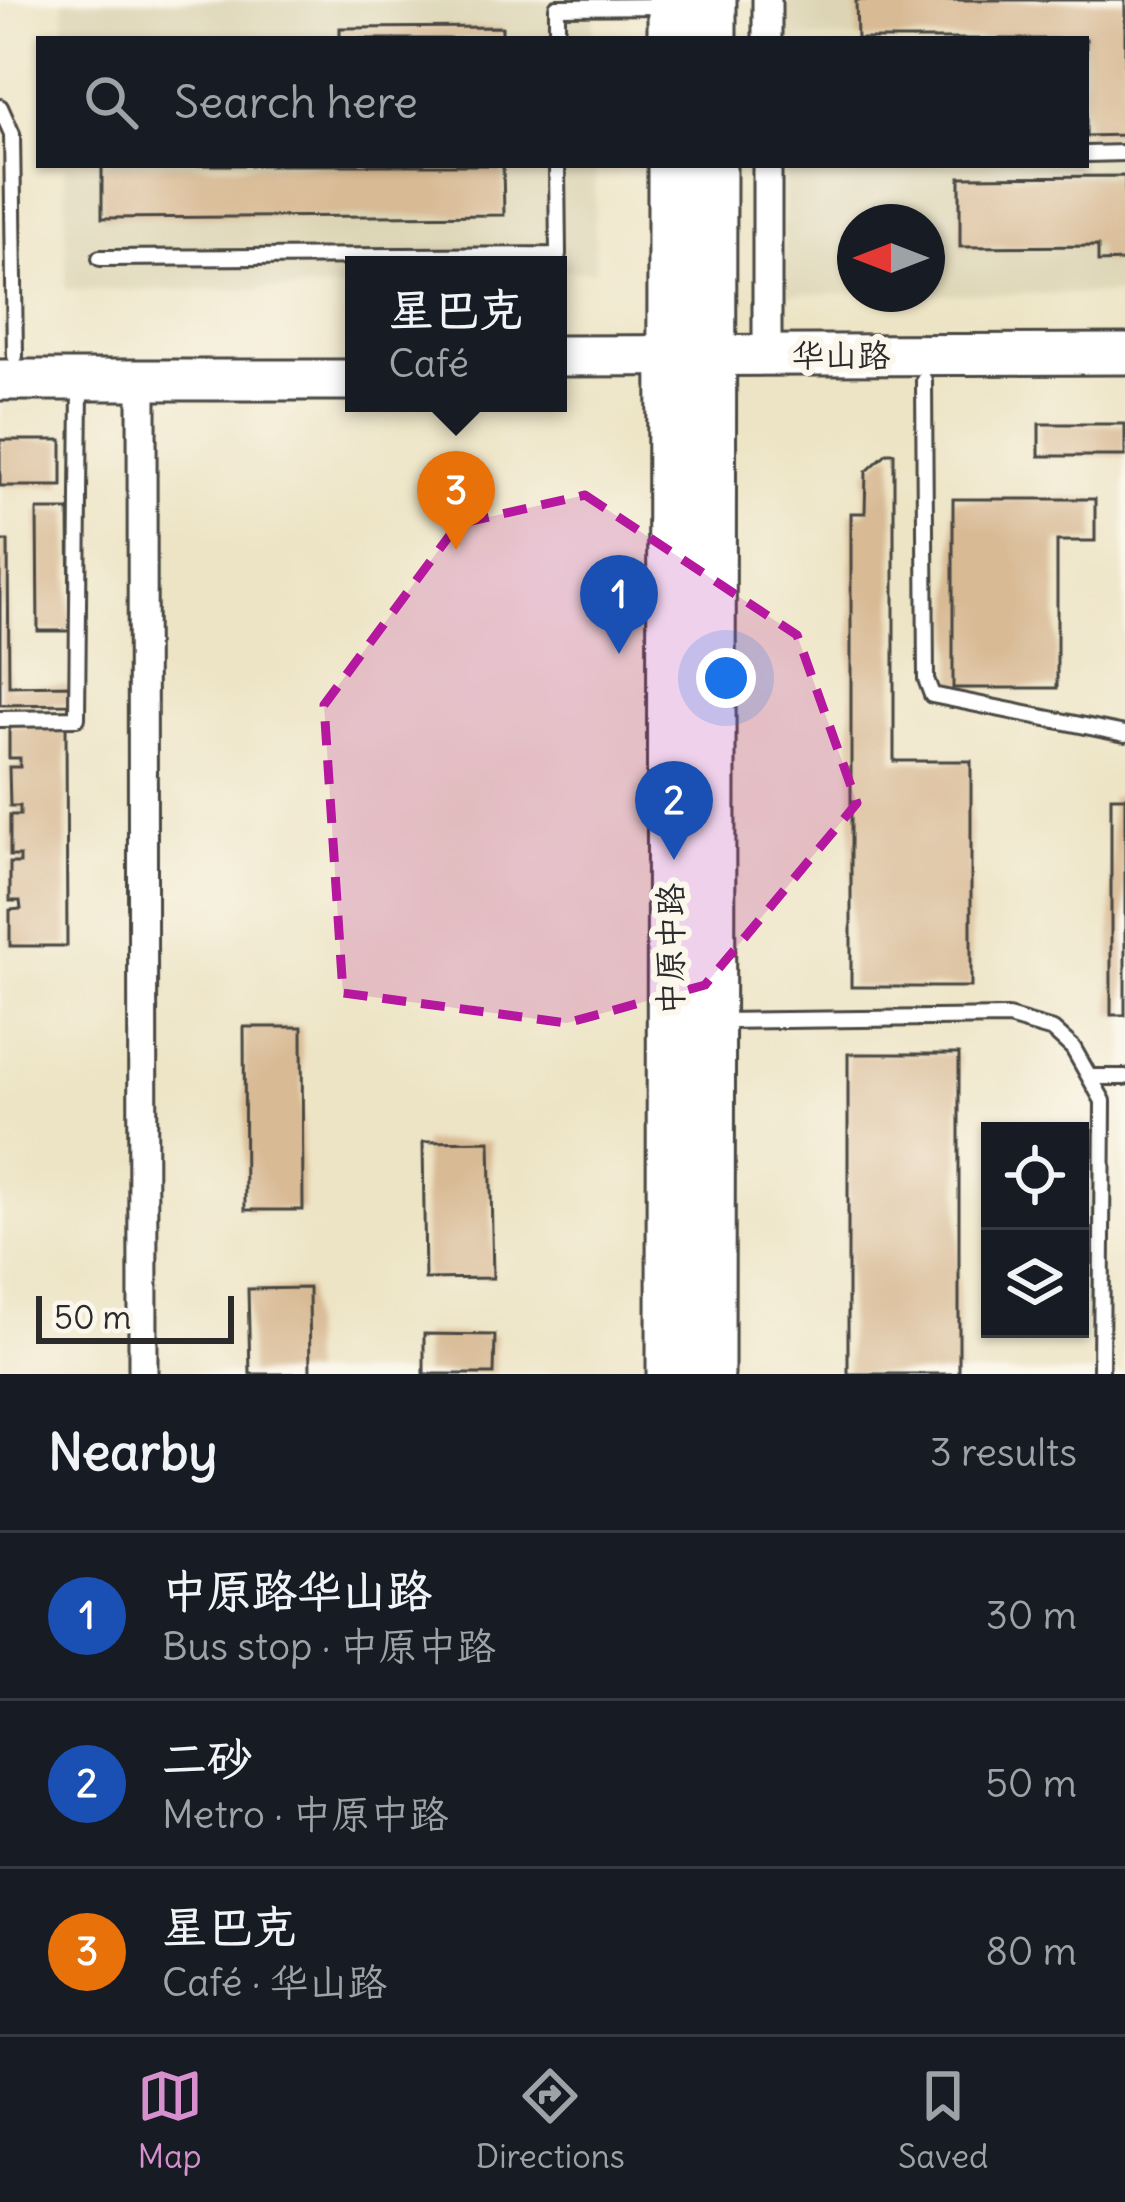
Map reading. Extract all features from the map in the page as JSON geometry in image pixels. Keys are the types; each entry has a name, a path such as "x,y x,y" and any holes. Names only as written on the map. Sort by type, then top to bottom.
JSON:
{"main road":[{"path":"682,11 710,36"},
{"name":"中原中路","path":"671,168 692,367 712,1021 711,1374"},
{"name":"中原中路","path":"670,1374 692,367 713,168"}],"street":[{"path":"767,0 767,36"},
{"path":"767,168 767,355"},
{"name":"华山路","path":"567,379 767,355 1125,354"},
{"path":"5,364 345,356"},
{"name":"华山路","path":"567,357 924,380 1125,379"},
{"path":"5,364 80,380 345,380"},
{"path":"142,380 142,1374"}],"lane":[{"path":"557,36 556,7 682,11"},
{"path":"0,107 12,134 5,364"},
{"path":"1089,154 1125,153"},
{"path":"405,256 558,255 557,168"},
{"path":"100,258 345,256"},
{"path":"0,719 77,718 80,380"},
{"path":"924,380 926,680 932,695 1125,734"},
{"path":"712,1021 1008,1017 1053,1030 1092,1077 1103,1101 1101,1374"},
{"path":"1092,1077 1125,1077"}],"highlighted area":[{"path":"585,495 797,635 857,803 705,985 567,1023 343,993 324,705 458,524"}],"shaded area":[{"path":"64,0 593,0 594,36 65,36"},
{"path":"784,0 1125,0 1125,294 945,294 945,204 837,204 837,294 784,294 784,168 1089,168 1089,36 784,36"},
{"path":"65,168 595,168 595,271 567,271 567,256 345,256 345,289 66,290"}],"building":[{"path":"856,0 1125,0 1125,135 1089,136 1089,36 857,36"},
{"path":"502,27 502,36 340,36 340,28"},
{"path":"102,168 503,168 504,215 102,218"},
{"path":"1125,176 1125,261 1098,262 1098,246 960,247 960,177"},
{"path":"1039,424 1125,424 1125,456 1039,456"},
{"path":"0,440 62,440 62,486 0,486"},
{"path":"887,453 894,453 894,761 971,761 971,987 851,987 851,513 865,513 866,472"},
{"path":"953,499 1095,499 1095,541 1057,541 1057,688 953,688"},
{"path":"37,510 69,510 70,631 38,631"},
{"path":"0,541 8,541 9,686 69,685 69,704 0,705"},
{"path":"9,726 66,726 67,946 10,946 10,910 21,909 20,901 10,901 10,863 20,863 20,856 10,856 10,815 20,815 20,806 10,806 9,767 20,767 20,758 9,758"},
{"path":"1111,797 1125,797 1125,1015 1111,1015"},
{"path":"244,1027 302,1027 303,1210 245,1210"},
{"path":"848,1054 959,1054 959,1374 848,1374"},
{"path":"490,1141 493,1278 425,1279 423,1142"},
{"path":"309,1288 310,1374 250,1374 248,1289"},
{"path":"424,1334 495,1335 494,1374 424,1374"}],"place":[{"name":"星巴克","path":"456,550"},
{"name":"中原路华山路","path":"619,654"},
{"name":"二砂","path":"674,860"}]}
